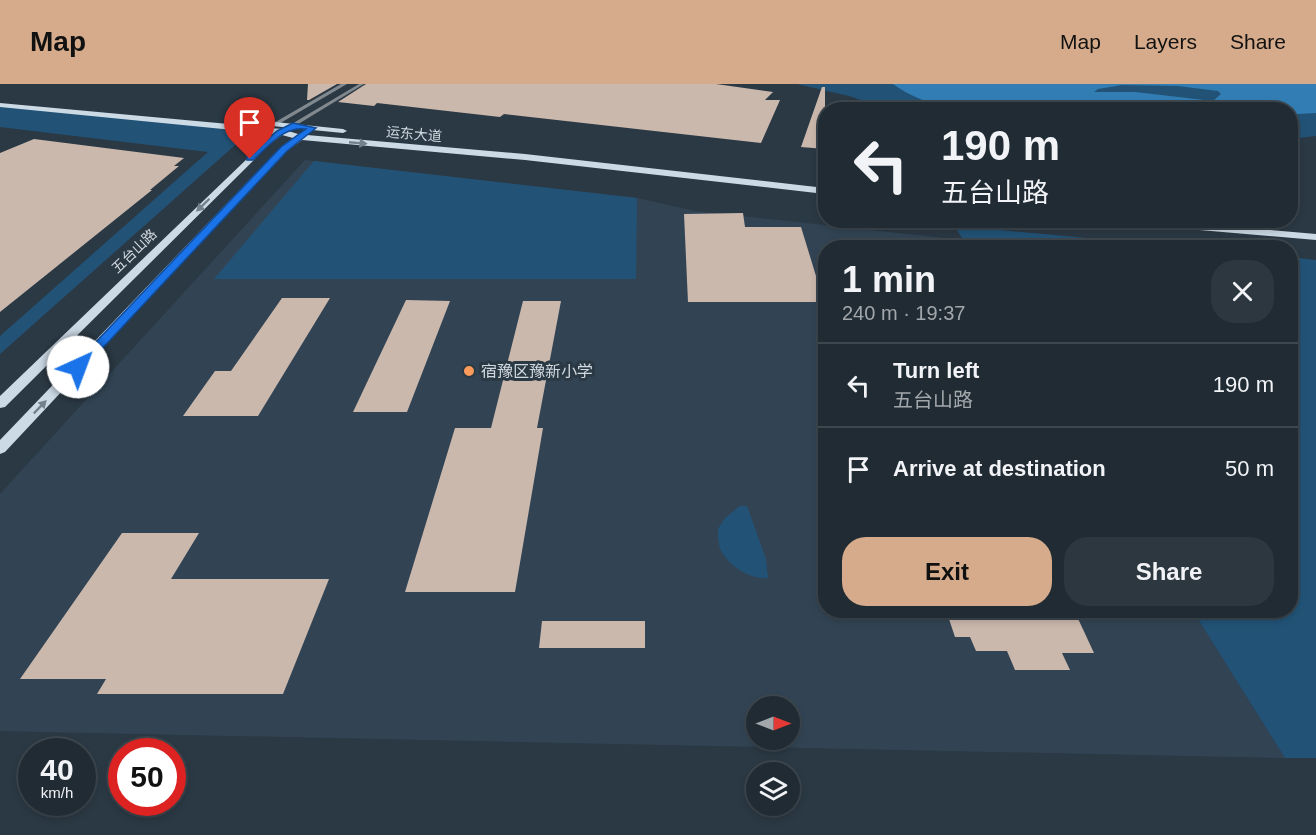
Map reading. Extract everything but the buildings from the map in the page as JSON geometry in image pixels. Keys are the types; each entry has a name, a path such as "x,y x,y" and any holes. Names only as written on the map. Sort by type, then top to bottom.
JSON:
{"main road":[{"name":"运东大道","path":"0,99 277,128 299,137 525,158 818,190"},
{"name":"运东大道","path":"0,105 277,128"},
{"name":"运东大道","path":"293,125 818,182"},
{"name":"五台山路","path":"0,404 277,128 293,125"},
{"path":"0,449 284,149 312,128"},
{"path":"1211,228 1316,237"},
{"path":"1296,228 1316,230"}],"street":[{"path":"277,128 345,84"},
{"path":"293,125 363,84"}],"shaded area":[{"path":"797,84 1316,84 1316,136 1298,138 1298,102 867,102"},
{"path":"893,84 1316,84 1316,113 1298,114 1298,102 1004,102 994,100 991,102 930,102","holes":["1122,85 1178,86 1218,91 1221,94 1213,101 1135,92 1094,92 1098,89"]},
{"path":"0,104 252,130 0,354 0,336 208,152 0,127"},
{"name":"宿豫区豫新小学","path":"305,160 637,198 695,211 818,224 818,228 852,228 963,240 818,240 818,618 1197,618 1285,758 800,748 800,696 746,696 746,747 0,731 0,494"},
{"path":"314,161 637,198 636,279 214,279"},
{"path":"956,228 1107,240 963,240"},
{"path":"1298,258 1316,260 1316,758 1285,758 1197,618 1298,618"},
{"path":"740,506 747,506 766,559 768,578 754,577 740,570 728,560 720,548 718,529 725,518"}],"place":[{"name":"宿豫区豫新小学","path":"469,371"}],"route":[{"path":"78,367 284,149 312,128 293,125 279,132 250,159"}]}
